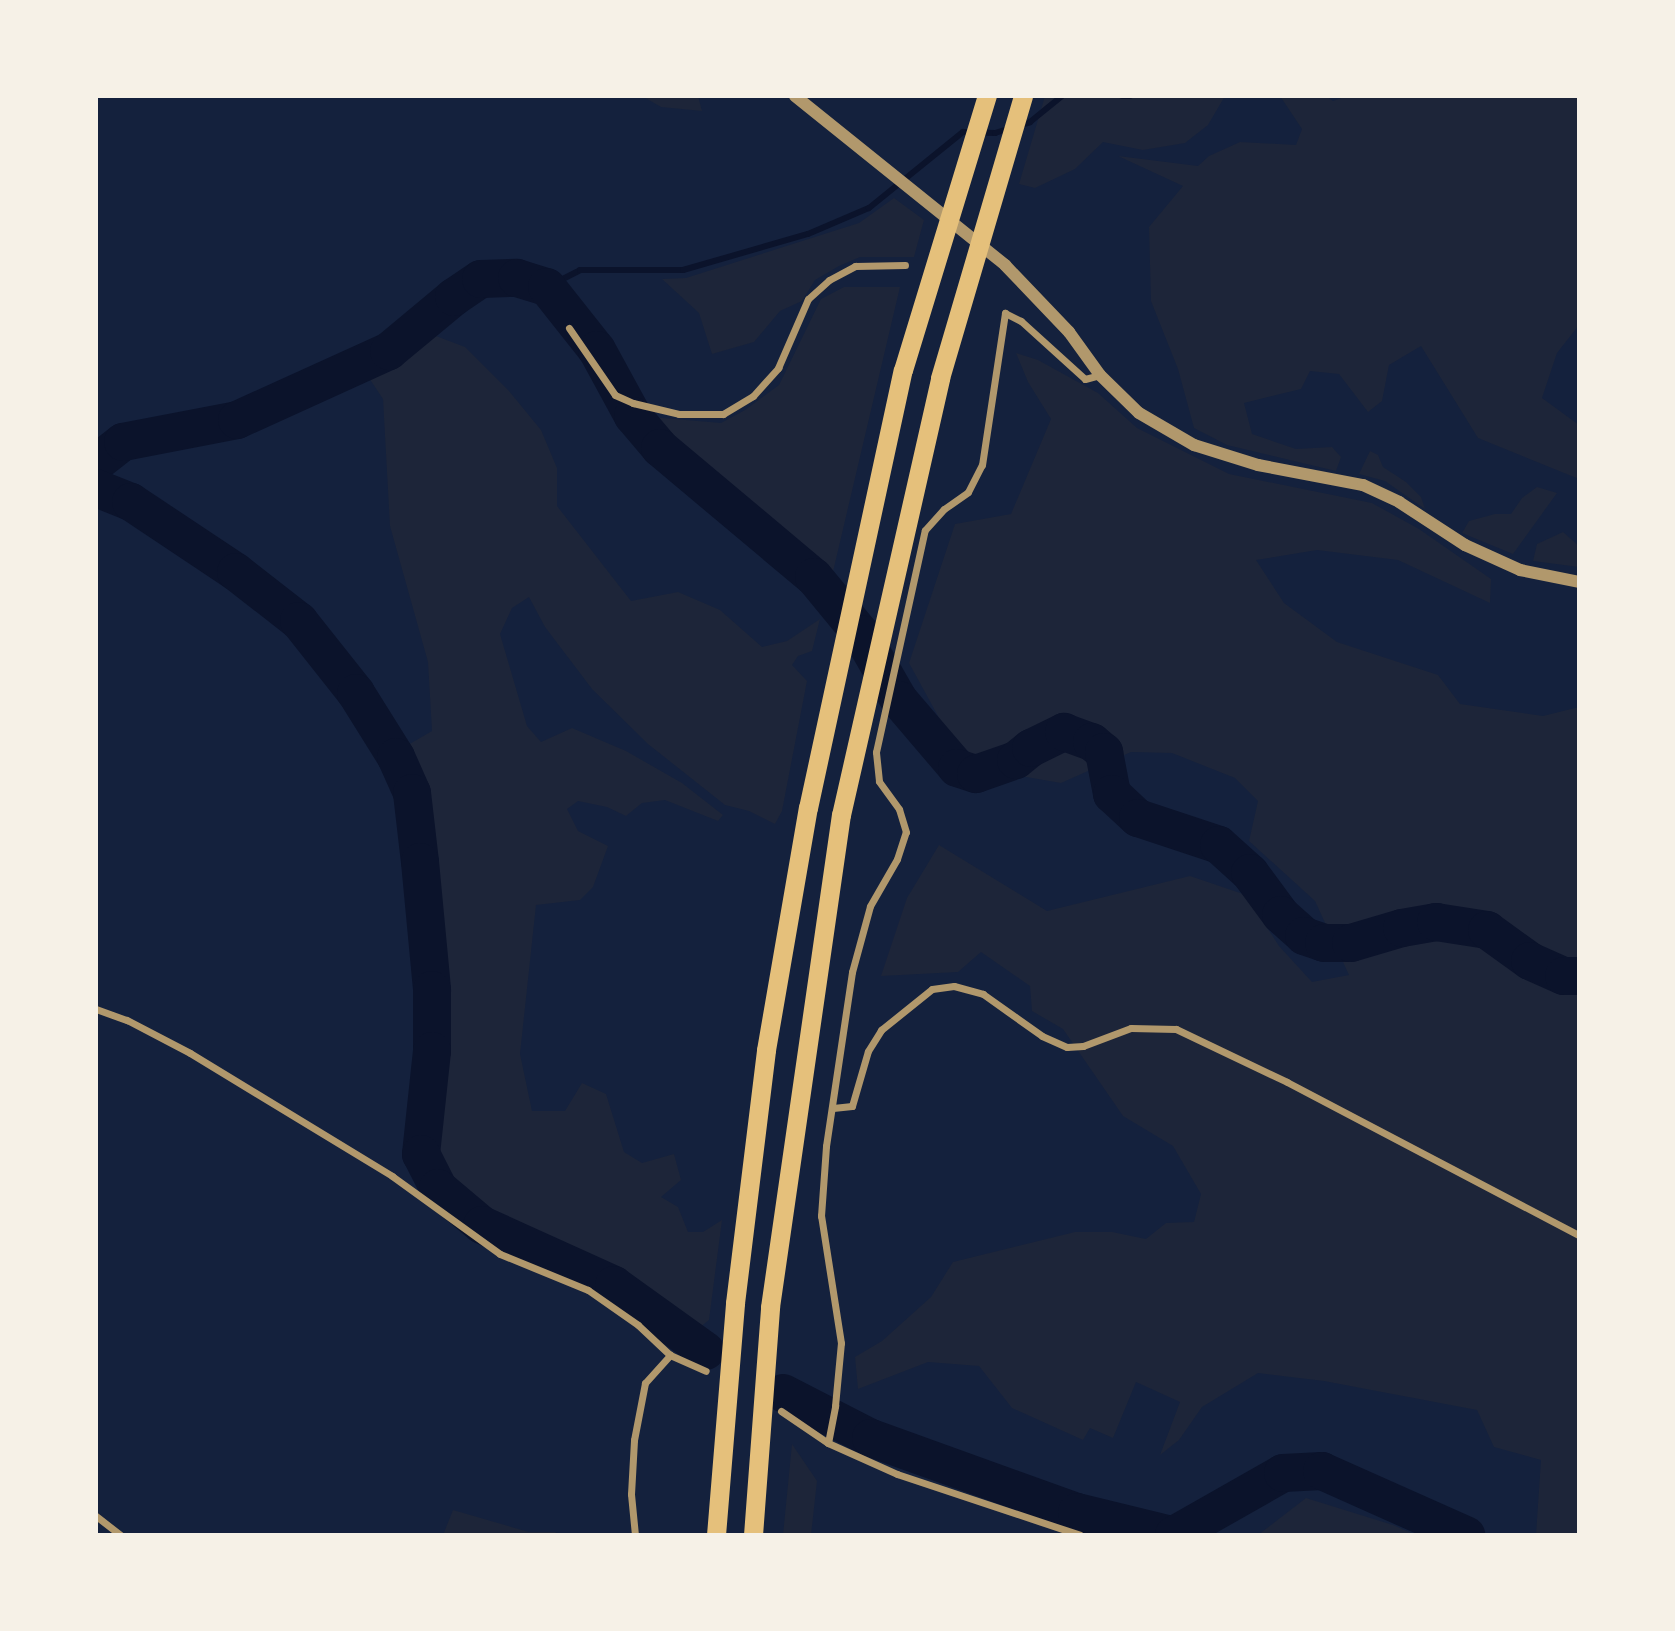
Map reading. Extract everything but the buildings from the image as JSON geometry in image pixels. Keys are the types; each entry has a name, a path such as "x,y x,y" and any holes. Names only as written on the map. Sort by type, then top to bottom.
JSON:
{"highway":[{"path":"716,1535 734,1303 766,1050 808,808 878,475 903,370 987,96"},
{"path":"753,1535 770,1307 841,815 940,378 1023,96"}],"street":[{"path":"795,96 1006,265 1069,332 1100,374 1139,413 1194,444 1258,465 1363,485 1399,502 1465,545 1520,570 1579,582"},
{"path":"569,328 615,395 633,403 679,414 723,414 753,396 778,368 808,299 829,280 855,266 905,265"},
{"path":"828,1443 835,1406 841,1343 821,1216 826,1146 852,972 870,906 897,859 906,832 899,809 878,781 876,752 925,530 944,509 968,492 982,465 1005,313 1021,321 1085,379 1100,374"},
{"path":"833,1108 852,1106 868,1051 881,1030 932,989 954,986 983,994 1042,1035 1067,1047 1083,1046 1131,1028 1175,1029 1287,1082 1579,1235"},
{"path":"96,1009 127,1020 190,1053 392,1176 500,1254 588,1290 638,1325 670,1354 706,1371"},
{"path":"635,1535 631,1494 634,1440 645,1383 670,1354"},
{"path":"781,1411 828,1443 897,1474 1080,1535"},
{"path":"96,1516 120,1535"}],"shaded area":[{"path":"642,96 698,96 702,111 661,107"},
{"path":"1045,96 1225,96 1208,125 1185,143 1143,150 1103,142 1075,169 1035,188 1019,184"},
{"path":"1280,96 1326,96 1333,101 1347,96 1579,96 1579,325 1557,353 1542,398 1579,425 1579,479 1478,438 1421,346 1389,365 1382,401 1368,412 1339,374 1310,371 1301,389 1244,403 1252,434 1296,449 1332,447 1341,457 1336,471 1227,445 1194,428 1178,369 1151,301 1149,227 1183,186 1118,156 1198,166 1209,156 1240,142 1296,145 1302,129"},
{"path":"894,198 924,220 914,257 860,257 839,266 815,280 802,301 780,311 754,342 712,354 699,313 662,279 686,278 859,223"},
{"path":"844,287 900,287 832,576 677,448 651,417 721,423 745,410 779,385 821,299"},
{"path":"436,336 465,347 509,391 541,430 557,468 557,506 631,601 678,592 720,610 762,647 787,641 820,619 812,651 798,656 792,665 807,681 782,811 775,824 749,811 725,805 648,744 592,689 545,627 529,597 512,608 500,634 527,726 541,742 572,728 626,751 682,783 723,815 718,821 665,800 642,803 626,816 607,807 578,801 567,809 578,831 608,846 593,887 580,900 536,905 520,1054 532,1111 565,1111 582,1083 606,1094 624,1152 642,1163 674,1154 681,1180 661,1197 678,1207 688,1232 703,1232 722,1220 709,1320 693,1333 615,1278 611,1263 603,1271 485,1217 445,1187 430,1154 442,1056 441,974 421,793 401,749 432,731 428,662 390,526 383,399 369,378"},
{"path":"1016,353 1038,360 1098,393 1137,428 1229,474 1372,503 1419,529 1491,579 1490,603 1398,560 1317,550 1256,560 1284,603 1337,642 1438,675 1460,704 1543,716 1579,707 1579,1535 1536,1535 1541,1460 1494,1447 1477,1410 1324,1381 1258,1373 1202,1407 1179,1440 1160,1455 1180,1402 1136,1382 1113,1438 1090,1428 1083,1440 1012,1408 979,1366 928,1362 858,1389 855,1357 882,1341 931,1297 953,1262 1075,1232 1112,1232 1146,1239 1166,1223 1194,1222 1201,1194 1173,1146 1123,1116 1063,1029 1032,1011 1030,986 981,952 958,972 881,976 907,898 939,845 1047,911 1190,876 1246,895 1279,946 1312,982 1349,975 1315,901 1249,841 1258,801 1235,778 1172,753 1131,752 1061,783 1014,775 976,757 950,738 909,663 955,524 1011,514 1051,419 1028,382"},
{"path":"1370,451 1378,455 1383,467 1406,482 1421,497 1425,509 1385,481 1359,474"},
{"path":"1537,487 1557,493 1513,554 1462,533 1469,521 1495,514 1511,514 1522,498"},
{"path":"1563,532 1579,546 1579,567 1533,561 1537,544"},
{"path":"792,1444 817,1481 811,1535 783,1535"},
{"path":"1306,1498 1393,1525 1416,1535 1258,1535"},
{"path":"453,1510 529,1532 555,1532 559,1535 443,1535"}],"waterway":[{"path":"547,287 580,270 683,270 808,234 869,208 963,132 995,133 1030,122 1062,96"},
{"path":"1122,96 1130,96"},
{"path":"96,463 123,442 237,420 389,351 454,297 481,279 517,278 547,287 597,350 633,416 660,448 814,577 861,634 899,700 957,768 976,774 1016,760 1031,748 1064,732 1092,742 1104,752 1112,794 1138,818 1219,845 1250,873 1281,915 1304,936 1324,943 1351,943 1402,928 1436,922 1487,930 1530,961 1564,976 1579,976"},
{"path":"96,488 131,502 236,572 299,621 356,693 396,757 412,793 420,862 432,990 432,1051 421,1154 438,1188 482,1225 614,1285 706,1351"},
{"path":"783,1393 871,1438 1077,1512 1171,1535"},
{"path":"1174,1535 1283,1473 1322,1471 1466,1535"}]}
